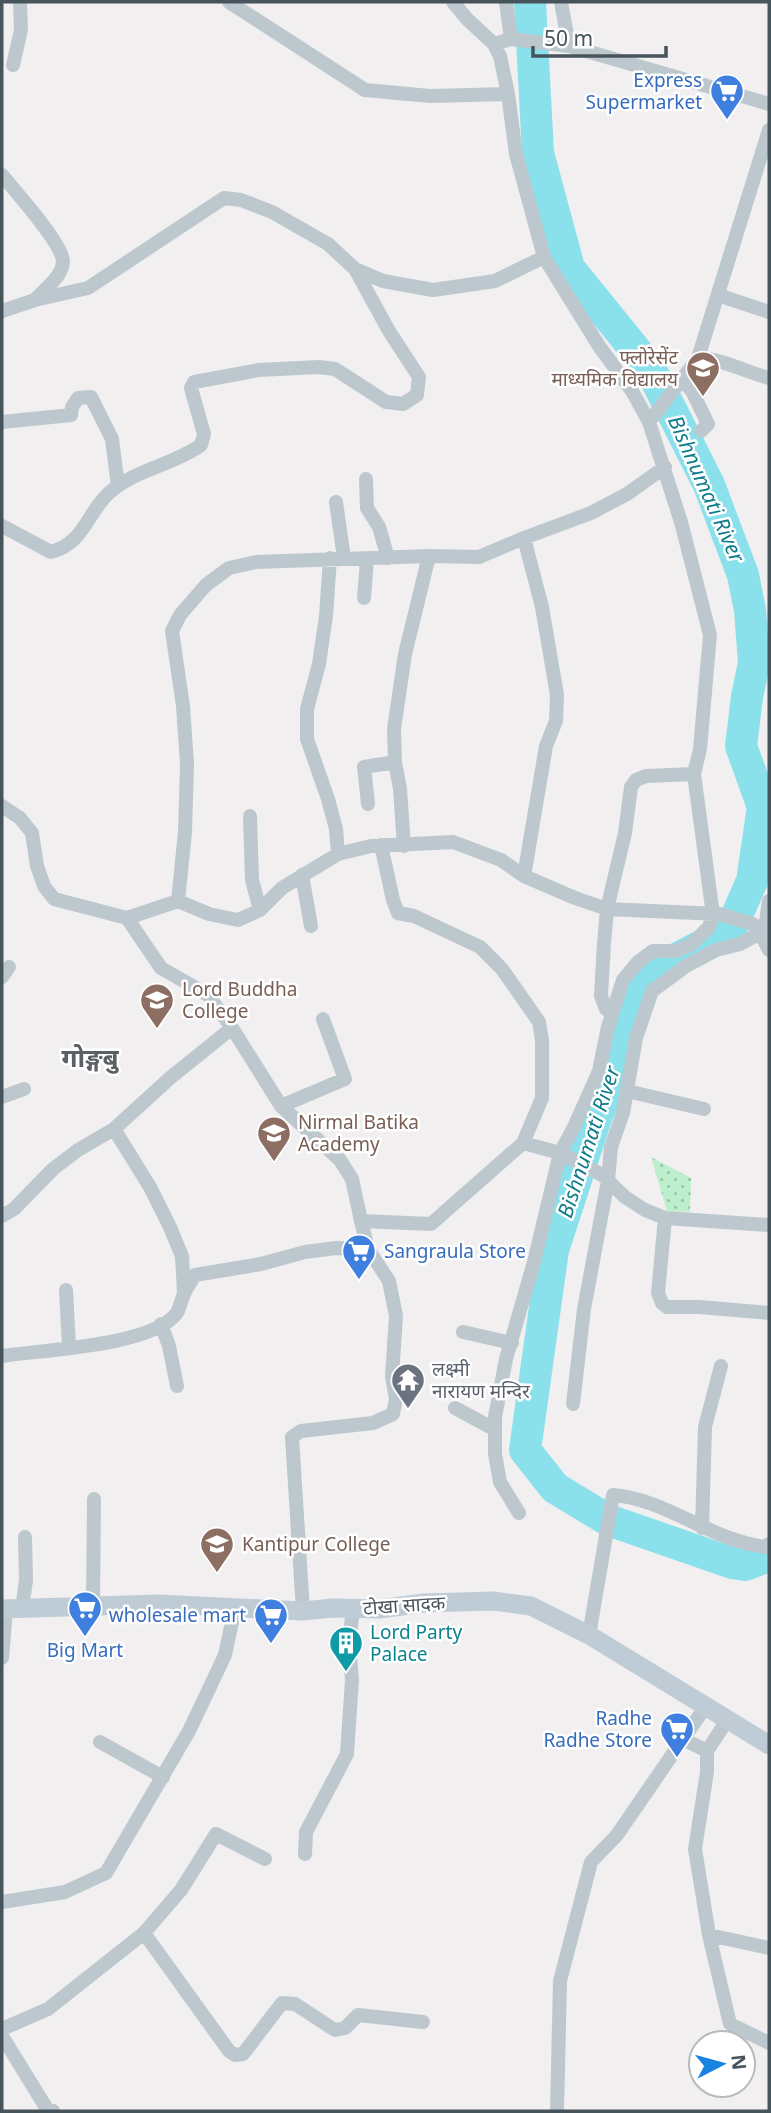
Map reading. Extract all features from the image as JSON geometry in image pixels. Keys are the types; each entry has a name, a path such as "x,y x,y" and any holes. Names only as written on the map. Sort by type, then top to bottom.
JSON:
{"main road":[{"name":"टोखा सादक","path":"10,1609 159,1604 303,1611 493,1601 531,1606 589,1635 769,1745"}],"street":[{"path":"13,65 21,30 20,2"},
{"path":"229,2 365,90 430,96 508,94"},
{"path":"453,2 494,44 500,56 516,154 544,257 599,346 632,391 649,422 710,635 700,749 694,774 716,914 709,927 692,944 676,951 653,951 638,962 623,980 608,1027 599,1071 564,1155 506,1359 494,1429 500,1482 519,1513"},
{"path":"506,2 511,39"},
{"path":"561,2 569,46"},
{"path":"494,44 511,39 569,46 769,104"},
{"path":"649,422 698,358 769,130"},
{"path":"2,176 61,252 63,261 57,277 35,300"},
{"path":"2,311 35,300 88,288 224,198 241,200 272,212 328,244 355,269 389,331 419,377 417,395 403,404 386,402 335,369 319,367 259,370 194,382 191,388 204,434 201,445 190,453 148,469 118,486 107,495 65,548 51,552 2,526"},
{"path":"355,269 383,281 433,290 495,281 544,257"},
{"path":"718,295 769,312"},
{"path":"698,358 714,359 769,378"},
{"path":"681,382 692,391 708,424 701,431"},
{"path":"2,422 71,415 72,407 78,398 91,397 112,439 118,486"},
{"path":"178,901 185,832 187,764 183,706 172,631 180,615 206,585 229,568 256,562 337,558 479,557 591,513 627,494 664,467"},
{"path":"366,479 367,508 379,527 388,558"},
{"path":"336,502 337,558 319,664 307,709 307,739 328,799 336,829 338,854"},
{"path":"524,538 542,607 557,695 556,721 546,746 524,876"},
{"path":"404,846 394,729 405,654 429,556"},
{"path":"364,598 367,559"},
{"path":"368,804 364,767 395,762"},
{"path":"613,1013 606,1009 601,996 607,909 625,833 631,787 636,780 646,776 694,774"},
{"path":"2,807 20,818 32,833 37,866 44,886 54,899 127,918 178,901 209,914 238,920 260,911 282,888 338,854 381,845 453,842 500,860 524,876 607,909 716,914 761,930 769,950"},
{"path":"250,816 251,880 260,911"},
{"path":"361,1221 431,1224 523,1143 541,1098 542,1040 539,1022 502,969 480,947 414,916 398,913 381,845"},
{"path":"302,875 311,926"},
{"path":"573,1404 584,1309 605,1177 611,1147 623,1113 636,1038 652,991 686,966 716,950 740,944 761,930 766,921 769,901"},
{"path":"127,918 161,968 208,995 281,1106 340,1160 352,1178 368,1249 389,1281 396,1317 392,1376 396,1399 393,1414 373,1423 301,1431 292,1437 303,1611"},
{"path":"281,1106 345,1079 323,1019"},
{"path":"2,1216 14,1209 53,1169 78,1150 114,1129 170,1078 232,1028"},
{"path":"2,1097 24,1089"},
{"path":"627,1091 704,1109"},
{"path":"114,1129 150,1187 169,1225 182,1256 184,1292"},
{"path":"523,1143 564,1155 605,1177 625,1197 645,1210 664,1218 769,1225"},
{"path":"664,1218 658,1293 662,1303 667,1307 769,1313"},
{"path":"2,1356 110,1344 161,1324 176,1314 184,1292 195,1275 261,1264 305,1252 336,1248 368,1249"},
{"path":"66,1290 69,1347"},
{"path":"161,1324 169,1346 177,1386"},
{"path":"463,1332 512,1343"},
{"path":"702,1528 705,1427 721,1366"},
{"path":"455,1408 494,1429"},
{"path":"589,1635 612,1495 629,1496 747,1545 765,1547 769,1544"},
{"path":"93,1607 94,1499"},
{"path":"2,1658 10,1609 26,1580 25,1537"},
{"path":"2,1902 65,1892 106,1873 189,1731 225,1655 235,1608"},
{"path":"305,1854 306,1832 347,1754 352,1679 349,1643 353,1609"},
{"path":"557,2111 562,1970 591,1862 617,1835 706,1706"},
{"path":"727,1719 707,1751 707,1772 695,1849 709,1935 730,2024 769,2043"},
{"path":"683,1739 707,1751"},
{"path":"100,1742 163,1777"},
{"path":"2,2029 48,2010 144,1933 181,1890 216,1834 265,1859"},
{"path":"144,1933 229,2051 235,2055 243,2054 282,2003 295,2004 335,2030 345,2028 358,2015 424,2021"},
{"path":"709,1935 769,1948"},
{"path":"2,2036 47,2109 53,2111"}],"green space":[{"path":"651,1157 691,1178 690,1212 667,1211"}],"waterway":[{"name":"Bishnumati River","path":"530,2 538,153 569,268 650,368 709,485 743,575 750,610 754,663 741,746 763,807 752,881 730,931 640,978 623,1022 614,1078 597,1115 553,1250 525,1450 555,1488 608,1520 732,1563 745,1565 769,1556"}],"place":[{"name":"Express Supermarket","path":"727,121"},
{"name":"फ्लोरेसेंट माध्यमिक विद्यालय","path":"703,398"},
{"name":"Lord Buddha College","path":"157,1030"},
{"name":"Nirmal Batika Academy","path":"274,1163"},
{"name":"Sangraula Store","path":"359,1281"},
{"name":"लक्ष्मी नारायण मन्दिर","path":"408,1410"},
{"name":"Kantipur College","path":"217,1574"},
{"name":"Big Mart","path":"85,1638"},
{"name":"wholesale mart","path":"271,1645"},
{"name":"Lord Party Palace","path":"346,1673"},
{"name":"Radhe Radhe Store","path":"677,1759"}],"district":[{"name":"गोङ्गबु","path":"90,1058"}]}
